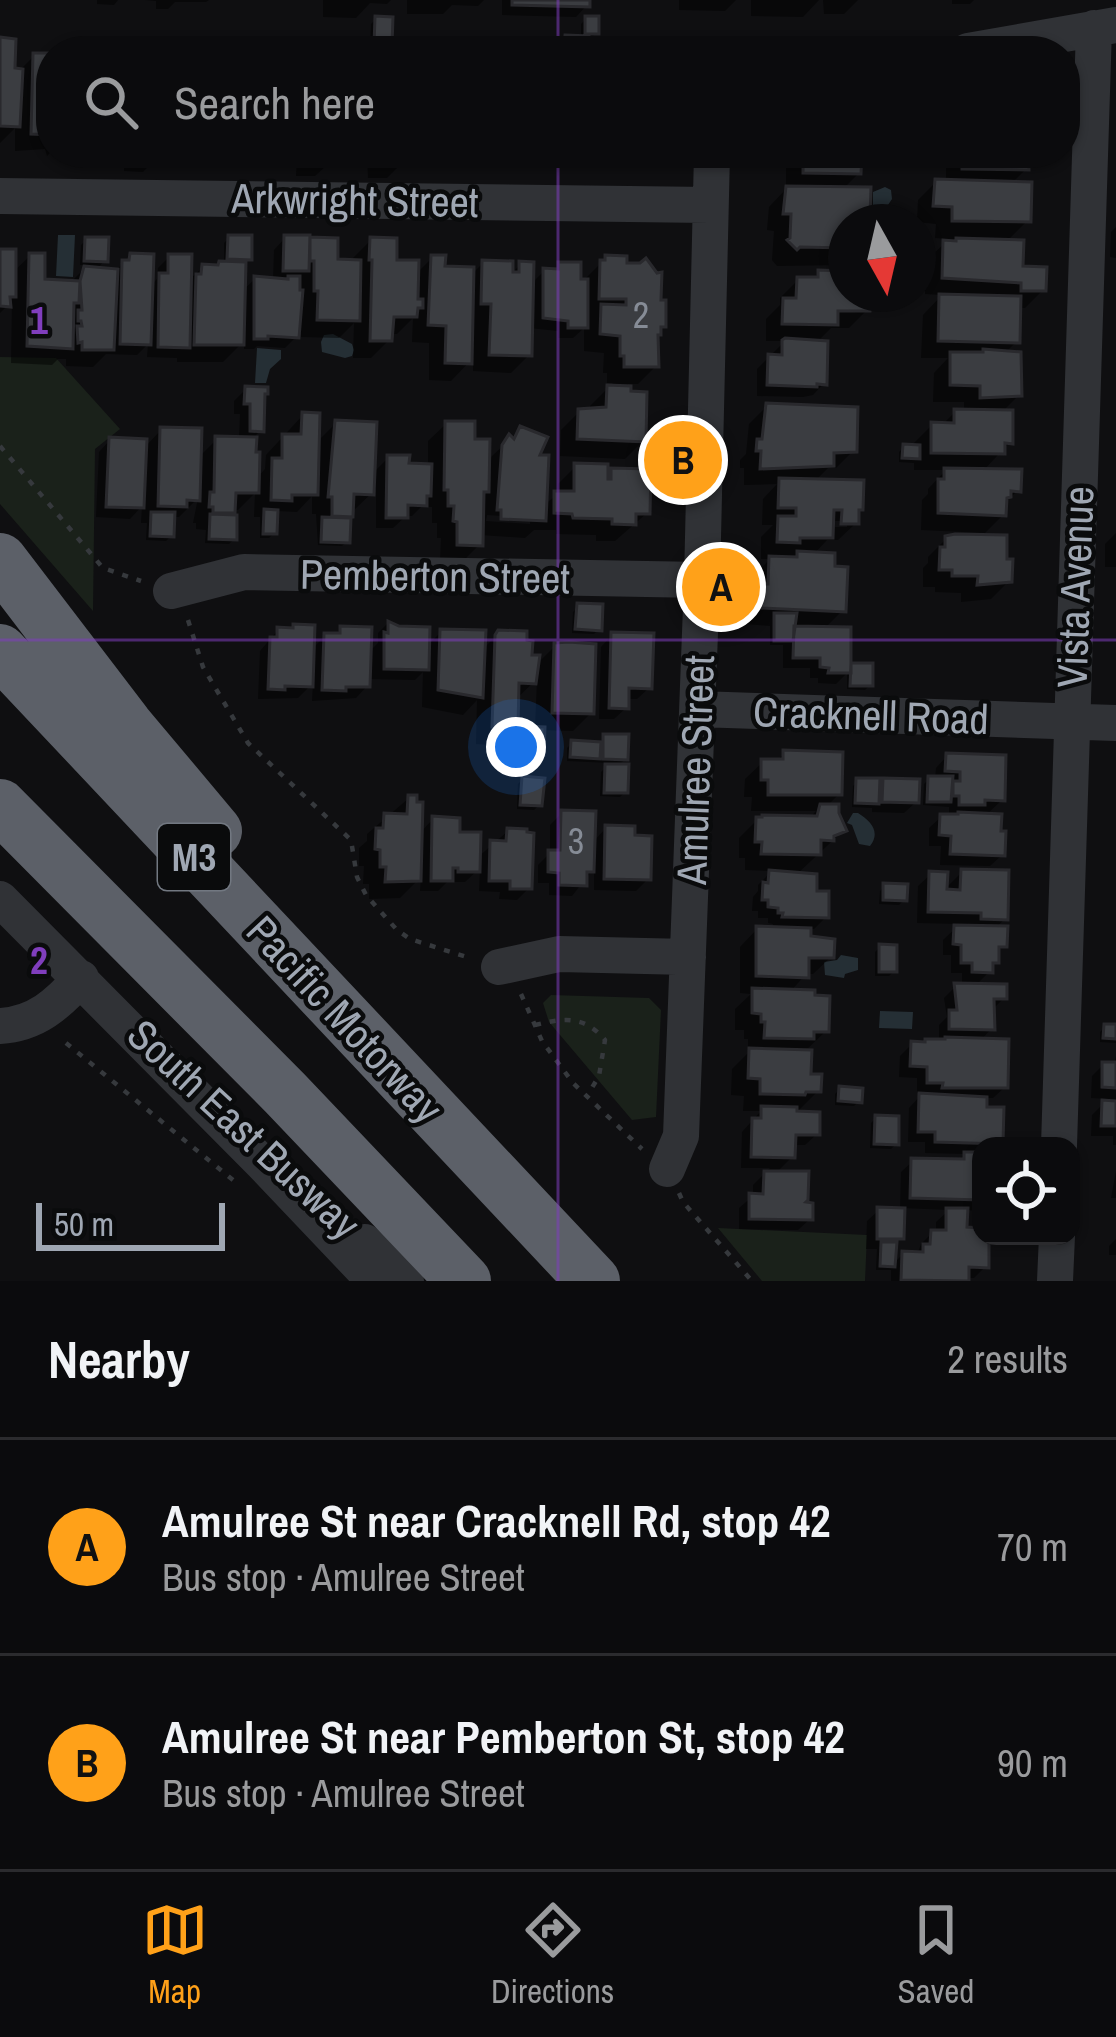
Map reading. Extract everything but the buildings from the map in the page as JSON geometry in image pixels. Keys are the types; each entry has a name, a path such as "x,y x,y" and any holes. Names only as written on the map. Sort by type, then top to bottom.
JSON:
{"highway":[{"path":"0,560 210,826 370,1002 388,1064"},
{"name":"Pacific Motorway","path":"0,651 593,1281"},
{"name":"M3","path":"0,806 286,1093 464,1281"}],"street":[{"path":"1054,36 1105,27"},
{"name":"Vista Avenue","path":"1059,1137 1071,722 1105,27"},
{"name":"Amulree Street","path":"675,1185 681,1136 698,709 711,168"},
{"name":"Arkwright Street","path":"0,196 710,205"},
{"name":"Pemberton Street","path":"181,607 244,572 702,580"},
{"name":"Cracknell Road","path":"698,709 1116,723"},
{"name":"South East Busway","path":"0,898 374,1281"},
{"path":"499,967 559,954 688,957"},
{"path":"0,1026 42,1014 81,978"},
{"name":"South East Busway","path":"81,978 274,1153 406,1281"},
{"path":"1055,1281 1057,1245"}],"path":[{"path":"0,446 103,568"},
{"path":"181,607 203,667 248,743 351,841 357,878 367,895 410,939"},
{"path":"525,999 542,1041 573,1083 635,1143"},
{"path":"536,1025 572,1018 586,1023 605,1040 599,1076 587,1096"},
{"path":"66,1043 238,1184"},
{"path":"675,1185 752,1281"}],"shaded area":[{"path":"885,187 891,190 892,199 889,204 873,204 873,192"},
{"path":"58,235 75,235 73,277 56,276"},
{"path":"333,334 352,344 352,356 322,352 324,335"},
{"path":"257,348 281,350 281,359 270,369 266,383 255,383"},
{"path":"0,357 56,358 120,429 95,449 93,611 0,504"},
{"path":"853,813 873,827 870,846 859,844 847,823"},
{"path":"841,955 858,958 858,970 844,978 825,975 824,962"},
{"path":"551,995 649,998 661,1010 656,1117 632,1120 549,1022 543,1003"},
{"path":"880,1011 913,1012 912,1029 879,1028"},
{"path":"718,1228 867,1235 865,1281 762,1281"}],"place":[{"name":"Amulree St near Pemberton St, stop 42","path":"683,460"},
{"name":"Amulree St near Cracknell Rd, stop 42","path":"721,587"}]}
